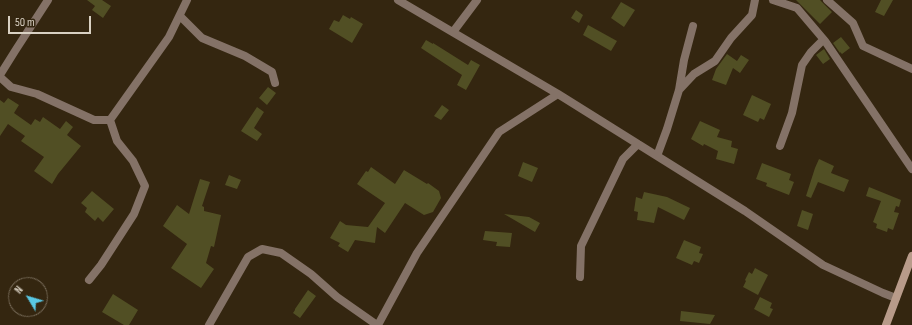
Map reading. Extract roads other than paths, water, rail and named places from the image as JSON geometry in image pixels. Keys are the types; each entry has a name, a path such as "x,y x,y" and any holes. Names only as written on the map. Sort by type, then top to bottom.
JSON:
{"street":[{"path":"48,0 0,76 11,87 37,94 94,120 110,120"},
{"path":"110,120 169,37 187,0"},
{"path":"398,0 558,94 745,211 823,265 883,294 896,298"},
{"path":"453,32 477,0"},
{"path":"679,90 694,74 715,61 731,38 752,15 754,0"},
{"path":"774,0 797,8 823,40 912,169"},
{"path":"827,0 853,23 863,46 912,69"},
{"path":"180,16 202,38 245,56 272,72 275,83"},
{"path":"657,156 679,90 684,60 693,26"},
{"path":"780,146 792,113 802,65 811,52 823,40"},
{"path":"209,325 248,257 262,249 282,253 311,274 337,297 378,325 417,253 499,132 558,94"},
{"path":"89,280 101,265 134,214 145,186 133,161 117,141 110,120"},
{"path":"580,276 581,246 623,158 638,144"},
{"path":"886,325 912,256"}]}
